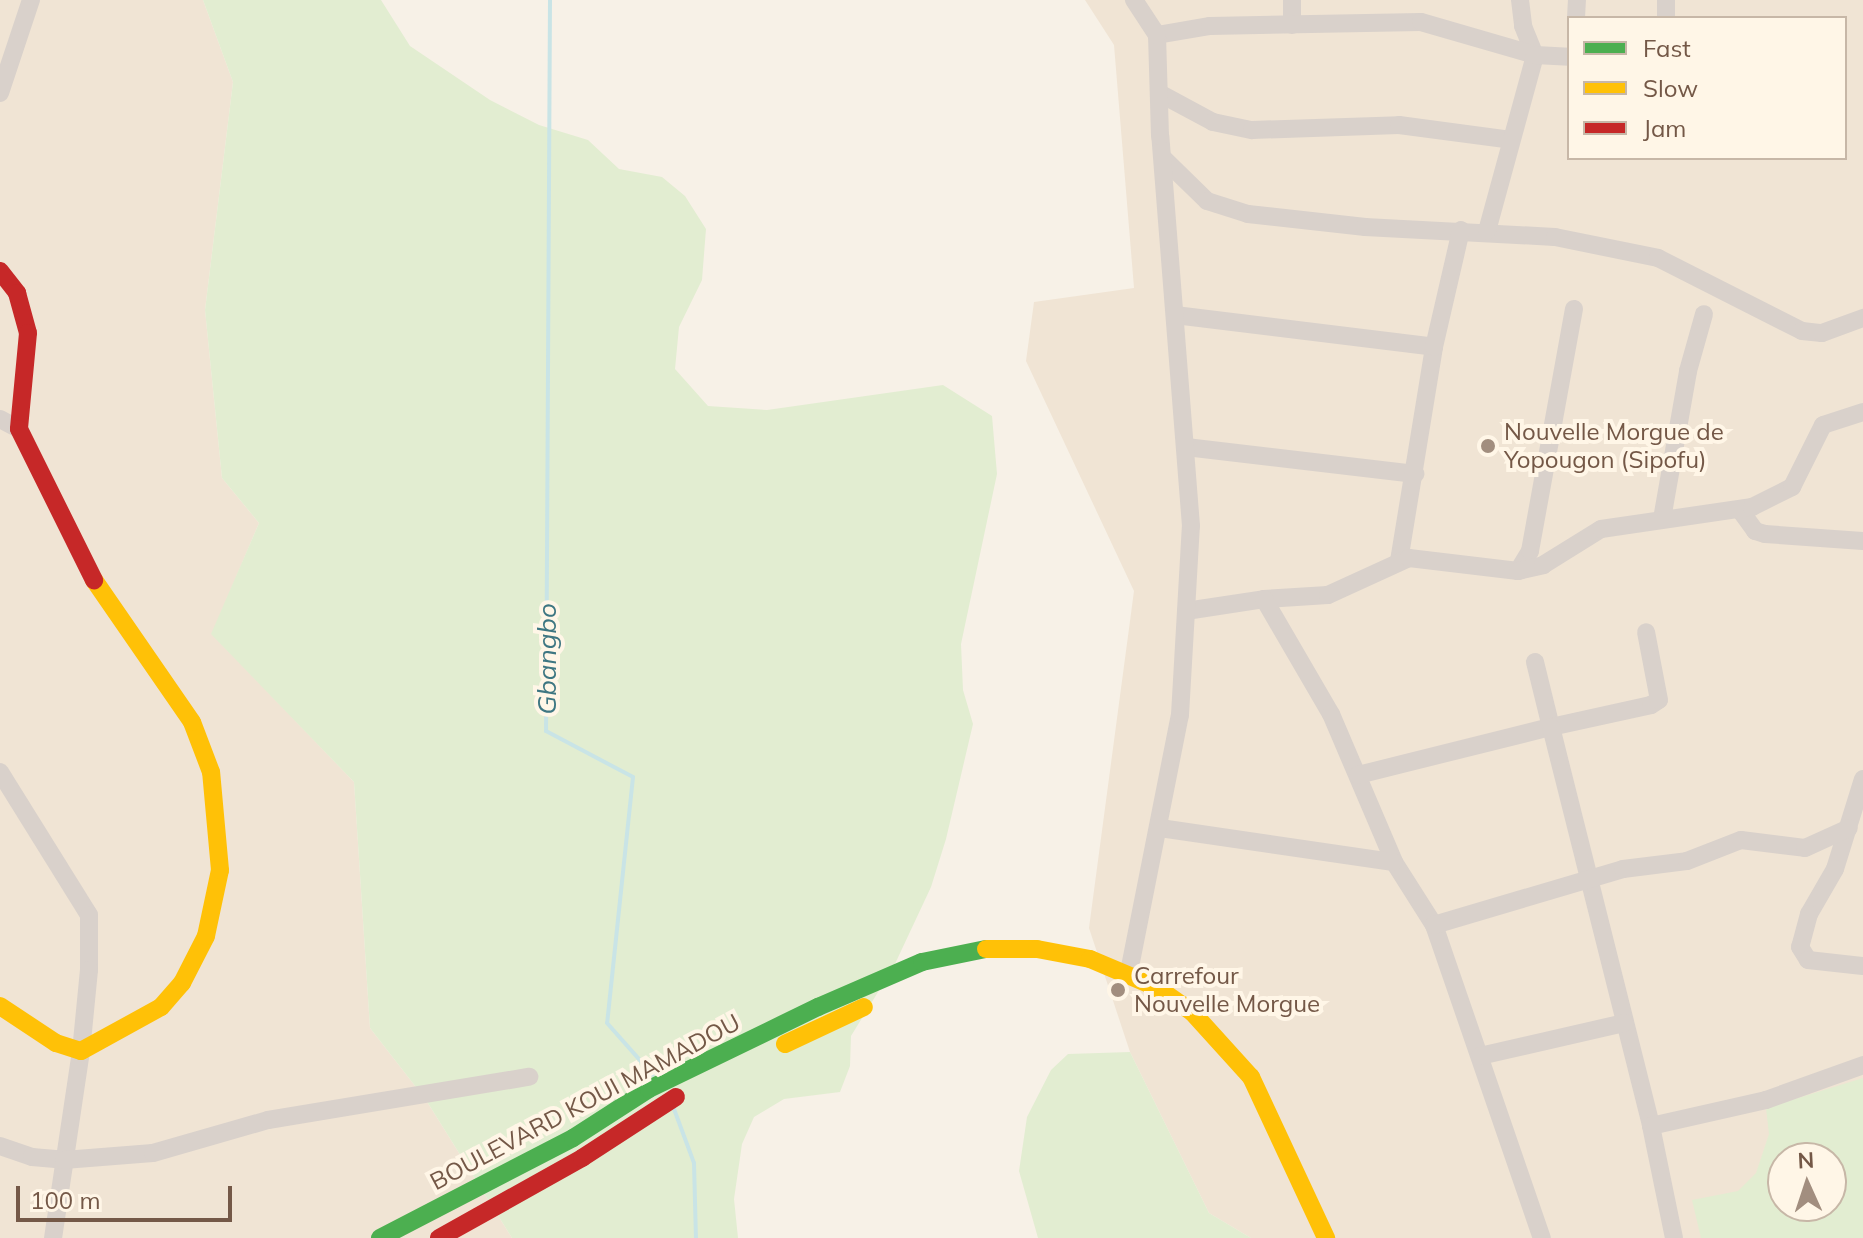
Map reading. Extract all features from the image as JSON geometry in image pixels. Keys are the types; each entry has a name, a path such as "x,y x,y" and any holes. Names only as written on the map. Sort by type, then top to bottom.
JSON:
{"main road":[{"path":"0,271 17,293 28,333 19,429 84,565 192,722 211,772 220,825 220,870 206,936 182,983 161,1007 81,1051 56,1043 0,1006"},
{"name":"BOULEVARD KOUI MAMADOU","path":"380,1238 876,981 952,955 982,949 1037,949 1129,972 1192,1012 1233,1051 1274,1117 1326,1238"},
{"name":"BOULEVARD KOUI MAMADOU","path":"688,1080 929,979 982,968 1038,967 1094,979 1168,1014 1203,1044 1241,1092 1308,1238"},
{"name":"BOULEVARD KOUI MAMADOU","path":"439,1238 582,1158 654,1098"}],"street":[{"path":"0,93 31,0"},
{"path":"1129,972 1180,715 1191,526 1157,35 1134,0"},
{"path":"1292,0 1292,25"},
{"path":"1487,231 1535,55 1523,26 1520,0"},
{"path":"1157,35 1210,26 1421,22 1535,55 1567,57"},
{"path":"1159,93 1213,122 1252,130 1399,125 1511,140"},
{"path":"1164,159 1207,201 1248,214 1365,227 1487,231 1555,237 1658,258 1802,331 1822,333 1863,318"},
{"path":"1399,561 1434,347 1461,230"},
{"path":"1518,571 1530,551 1574,309"},
{"path":"1662,519 1688,371 1704,314"},
{"path":"1175,315 1434,347"},
{"path":"1186,611 1264,599 1328,595 1399,561 1425,559 1518,571 1543,565 1601,529 1740,510 1781,497 1792,487 1823,425 1863,412"},
{"path":"0,419 19,429"},
{"path":"1186,447 1415,474"},
{"path":"1740,510 1755,531 1765,534 1863,541"},
{"path":"1264,599 1331,714 1394,862 1434,925 1542,1238"},
{"path":"1358,775 1659,700 1646,632"},
{"path":"1535,662 1651,1126 1674,1238"},
{"path":"0,772 89,915 89,970 81,1051 53,1238"},
{"path":"1863,779 1849,828 1800,947 1808,960 1863,966"},
{"path":"1160,828 1394,862"},
{"path":"1434,925 1588,879 1687,861 1741,840 1805,848 1849,828"},
{"path":"1480,1056 1624,1023"},
{"path":"1651,1126 1766,1100 1863,1065"},
{"path":"0,1146 32,1157 64,1160 153,1153 268,1120 529,1077"}],"shaded area":[{"path":"0,0 203,0 233,82 205,310 222,478 259,523 212,634 354,782 370,1028 426,1100 512,1238 0,1238"},
{"path":"1085,0 1863,0 1863,1238 1251,1238 1209,1213 1130,1052 1089,928 1134,591 1026,361 1034,302 1134,288 1114,45"}],"green space":[{"path":"203,0 381,0 410,46 490,100 539,125 588,140 619,169 662,177 685,196 706,229 702,280 679,327 675,369 708,406 767,410 943,385 992,416 997,474 961,644 963,690 973,724 946,839 931,887 894,966 851,1036 850,1066 840,1092 784,1099 754,1117 742,1144 734,1199 738,1238 512,1238 426,1100 370,1028 354,782 211,634 259,523 222,478 205,310 233,82"},
{"path":"1130,1052 1209,1213 1251,1238 1038,1238 1019,1171 1027,1117 1051,1070 1068,1054"},
{"path":"1863,1078 1863,1238 1701,1238 1692,1200 1738,1191 1756,1173 1769,1134 1766,1108"}],"waterway":[{"name":"Gbangbo","path":"550,0 546,731 633,777 607,1023 653,1075"},
{"name":"Gbangbo","path":"674,1109 694,1163 696,1238"}],"traffic: fast":[{"path":"380,1238 573,1138 649,1089 818,1007 922,962 986,949"}],"traffic: slow":[{"path":"0,1006 56,1043 81,1051 161,1007 182,983 206,936 220,870 211,772 192,722 94,580"},
{"path":"986,949 1037,949 1090,959 1156,987 1192,1012 1251,1077 1326,1238"},
{"path":"785,1044 864,1007"}],"traffic: jam":[{"path":"0,271 17,293 28,333 19,429 94,580"},
{"path":"439,1238 582,1158 676,1097"}],"place":[{"name":"Nouvelle Morgue de Yopougon (Sipofu)","path":"1488,446"},
{"name":"Carrefour Nouvelle Morgue","path":"1118,990"}]}
